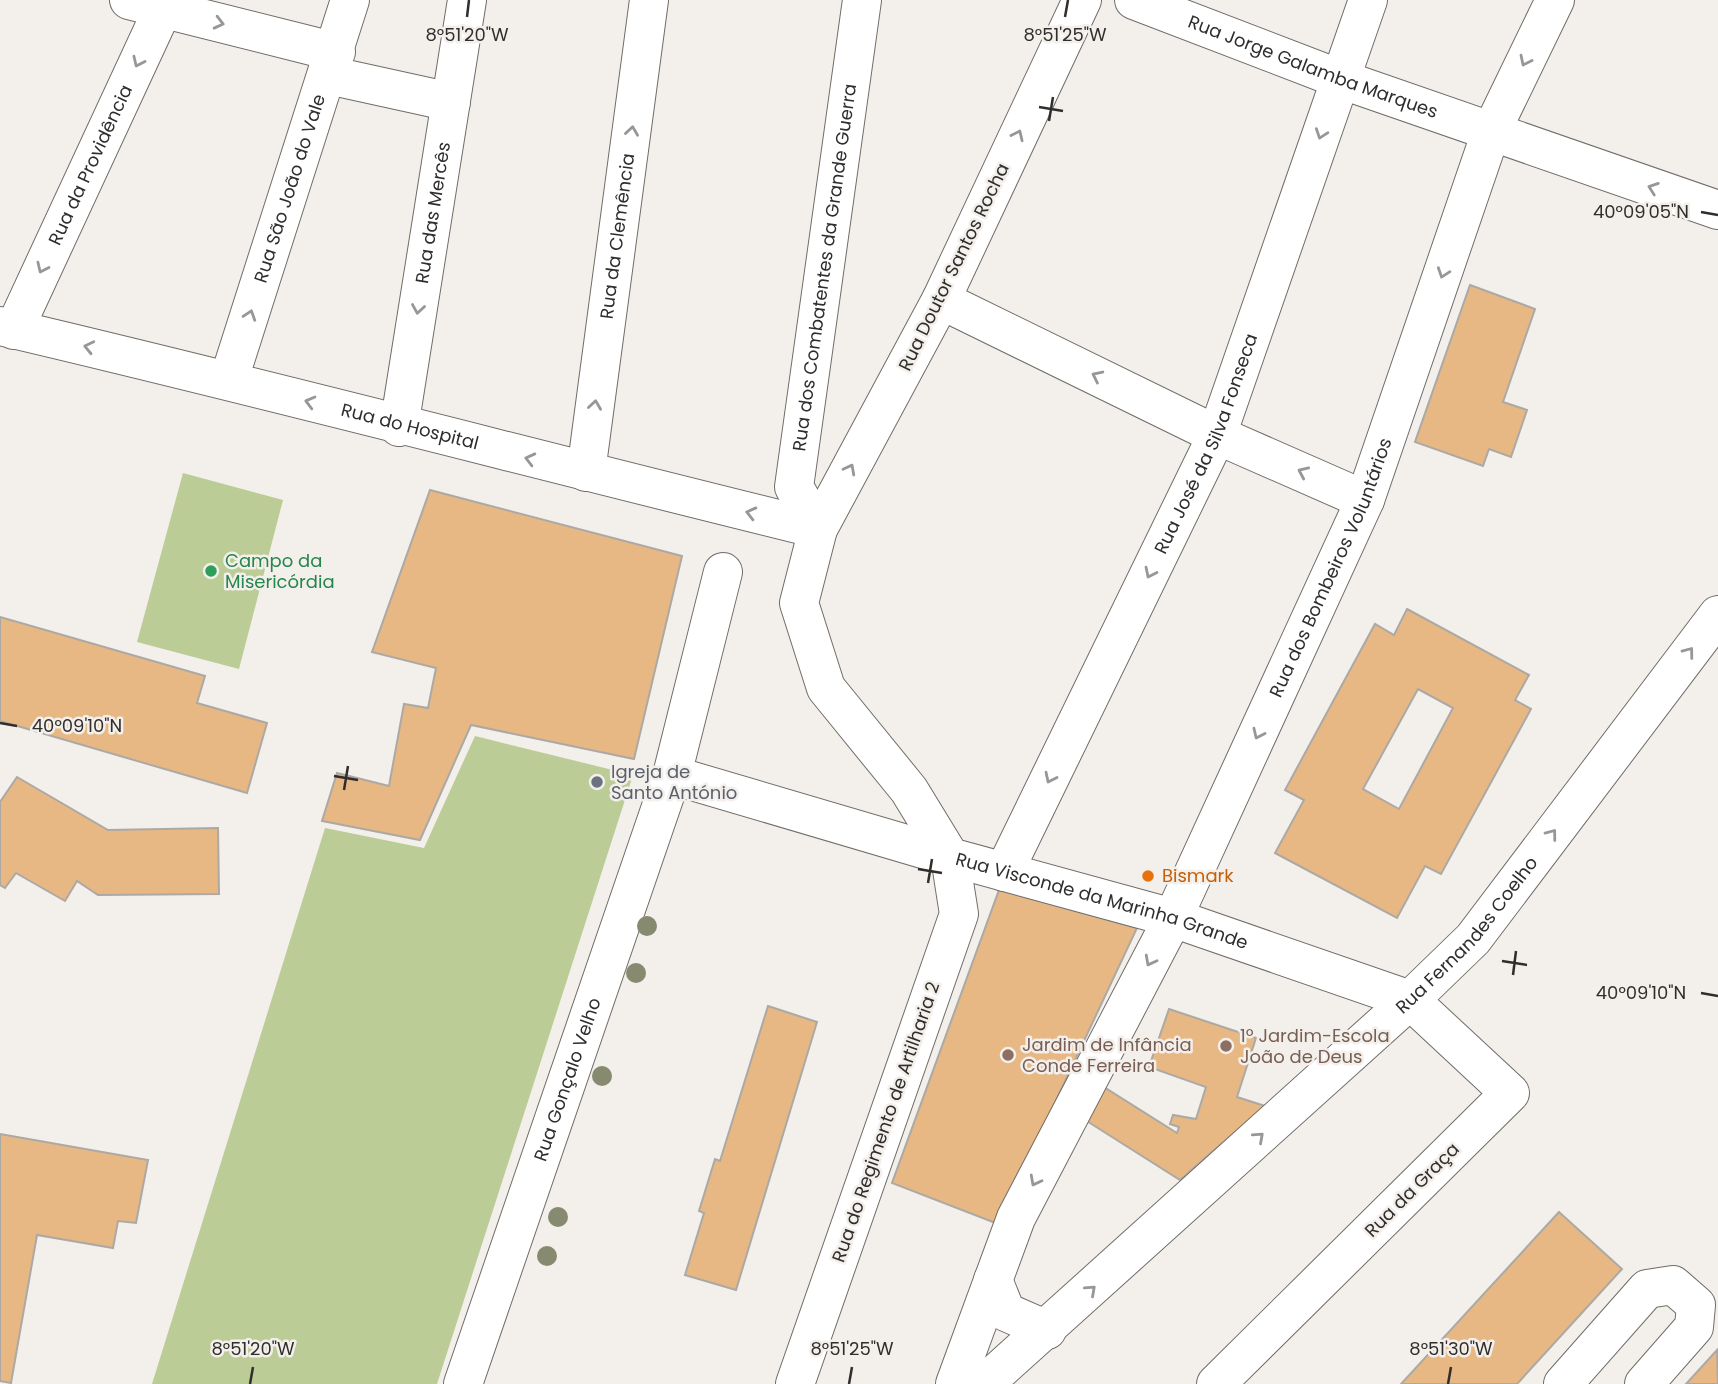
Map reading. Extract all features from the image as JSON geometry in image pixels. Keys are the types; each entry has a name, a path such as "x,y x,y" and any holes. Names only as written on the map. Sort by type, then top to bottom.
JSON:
{"street":[{"name":"Rua São João do Vale","path":"229,379 332,64 350,0"},
{"name":"Rua das Mercês","path":"399,426 467,0"},
{"name":"Rua da Clemência","path":"586,472 649,0"},
{"name":"Rua dos Combatentes da Grande Guerra","path":"818,529 794,488 862,0"},
{"name":"Rua Doutor Santos Rocha","path":"818,529 941,300 1082,0"},
{"name":"Rua Jorge Galamba Marques","path":"1134,0 1340,79 1718,210"},
{"name":"Rua José da Silva Fonseca","path":"1004,872 1217,435 1368,0"},
{"name":"Rua dos Bombeiros Voluntários","path":"954,1384 1016,1218 1173,918 1365,500 1491,132 1555,0"},
{"path":"153,3 451,102"},
{"name":"Rua da Providência","path":"7,328 153,3"},
{"path":"941,300 1217,435 1365,500"},
{"name":"Rua do Hospital","path":"7,328 229,379 399,426 818,529"},
{"name":"Rua Visconde da Marinha Grande","path":"818,529 799,603 826,688 909,790 950,857 1173,918 1410,1000"},
{"name":"Rua Gonçalo Velho","path":"463,1384 672,775 723,572"},
{"name":"Rua Fernandes Coelho","path":"984,1384 1410,1000 1473,939 1718,615"},
{"path":"672,775 950,857"},
{"name":"Rua do Regimento de Artilharia 2","path":"795,1384 959,914 950,857"},
{"name":"Rua da Graça","path":"1216,1384 1510,1093 1410,1000"},
{"path":"993,1280 1006,1312 1047,1330"},
{"path":"1563,1384 1647,1289 1673,1285 1696,1305 1694,1327 1644,1384"}],"green space":[{"name":"Campo da Misericórdia","path":"183,473 283,500 239,669 137,642"},
{"path":"475,736 633,775 437,1384 152,1384 325,828 424,848"}],"building":[{"path":"1470,285 1535,309 1503,402 1527,410 1511,457 1489,449 1483,466 1415,442"},
{"path":"430,490 682,556 634,759 471,725 420,840 322,821 337,773 389,786 404,704 428,708 436,668 372,652"},
{"path":"1407,609 1529,675 1515,700 1531,709 1441,874 1425,866 1397,918 1275,853 1304,800 1285,790 1375,624 1394,635","holes":["1418,689 1453,708 1399,809 1363,789"]},
{"path":"0,617 205,676 197,703 267,723 247,793 0,721"},
{"path":"17,777 108,830 218,828 219,894 98,895 77,881 65,901 16,873 5,888 0,885 0,802"},
{"name":"Jardim de Infância Conde Ferreira","path":"999,890 1137,928 998,1224 892,1183"},
{"path":"768,1006 817,1022 736,1290 685,1275 704,1213 699,1211 715,1159 720,1161"},
{"path":"1169,1009 1256,1038 1237,1097 1265,1106 1180,1180 1082,1118 1099,1084 1177,1133 1179,1127 1170,1124 1173,1115 1196,1119 1206,1087 1149,1067"},
{"path":"0,1134 148,1160 136,1223 118,1221 113,1248 37,1235 11,1383 0,1381"},
{"path":"1559,1212 1622,1269 1517,1384 1401,1384"},
{"path":"1717,1350 1718,1384 1686,1384"}],"place":[{"name":"Campo da Misericórdia","path":"211,571"},
{"name":"Igreja de Santo António","path":"597,782"},
{"name":"Bismark","path":"1148,876"},
{"name":"1º Jardim-Escola João de Deus","path":"1226,1046"},
{"name":"Jardim de Infância Conde Ferreira","path":"1008,1055"}]}
